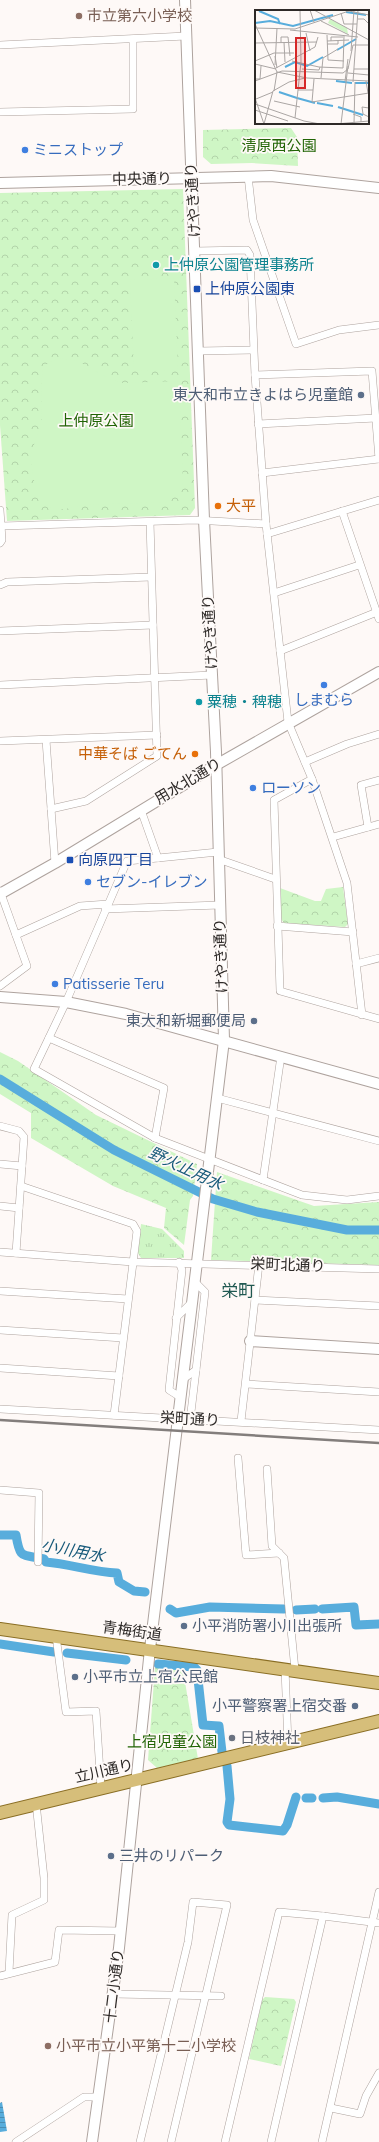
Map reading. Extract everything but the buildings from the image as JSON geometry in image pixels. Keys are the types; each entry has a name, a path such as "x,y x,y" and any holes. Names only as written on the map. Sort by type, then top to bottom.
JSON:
{"main road":[{"name":"青梅街道","path":"0,1629 150,1649 379,1683"},
{"name":"立川通り","path":"0,1813 36,1803 288,1744 379,1721"}],"street":[{"name":"けやき通り","path":"178,1418 224,1040 216,765 204,520 185,0"},
{"path":"0,45 186,36"},
{"path":"0,112 133,109 133,39"},
{"path":"248,176 253,220 296,344 339,330 379,325"},
{"name":"中央通り","path":"0,183 271,176 379,188"},
{"path":"195,251 247,250 250,255 255,375 266,524 288,722 312,779 333,837 347,883 362,1015"},
{"path":"199,351 254,350"},
{"path":"255,375 372,370 379,459 262,473"},
{"path":"258,424 376,418"},
{"path":"267,534 379,500"},
{"path":"0,510 2,526 2,540 0,543"},
{"path":"280,651 378,615 359,565 342,511"},
{"path":"2,526 204,520 266,524"},
{"path":"51,809 86,801 157,756 150,522"},
{"path":"274,593 359,565"},
{"path":"0,585 7,582 151,577"},
{"path":"0,631 153,625"},
{"name":"用水北通り","path":"0,894 55,864 141,810 288,722 379,672"},
{"path":"0,685 212,675"},
{"path":"305,762 346,744 379,734"},
{"path":"0,741 157,735"},
{"path":"46,740 55,864"},
{"path":"312,779 274,800 275,879 280,991 379,1019"},
{"path":"368,827 361,786 379,780"},
{"path":"141,810 158,858"},
{"path":"333,837 379,824"},
{"path":"275,879 218,855 127,861 66,1002 34,1070 155,1138 306,1196 347,1200 379,1196"},
{"path":"0,888 0,894 27,966 0,986"},
{"path":"16,936 80,906 220,905"},
{"path":"277,926 353,932"},
{"path":"356,964 379,958"},
{"path":"0,997 66,1002 126,1014 379,1084"},
{"path":"49,1038 164,1088 155,1138"},
{"path":"263,1180 281,1056"},
{"path":"217,1098 379,1141"},
{"path":"0,1126 18,1131 24,1137 16,1253"},
{"path":"0,1164 22,1166"},
{"path":"21,1186 133,1224 137,1232 114,1415"},
{"path":"0,1206 19,1208"},
{"name":"栄町北通り","path":"0,1252 133,1262 196,1262 379,1269"},
{"path":"179,1262 182,1270 168,1390 180,1397"},
{"path":"241,1421 259,1264"},
{"path":"194,1281 205,1292 191,1412 197,1420"},
{"path":"0,1291 128,1299"},
{"path":"255,1300 379,1306"},
{"path":"176,1318 191,1303"},
{"path":"0,1330 123,1338"},
{"path":"250,1341 379,1349"},
{"path":"0,1368 119,1376"},
{"path":"182,1380 196,1370"},
{"path":"246,1384 379,1392"},
{"name":"栄町通り","path":"0,1409 241,1421 379,1430"},
{"name":"十二小通り","path":"92,2142 114,1994 150,1649 178,1418"},
{"path":"238,1458 246,1555 279,1553"},
{"path":"267,1469 272,1546 284,1558 290,1669 288,1744"},
{"path":"0,1490 39,1493 38,1558"},
{"path":"56,1636 66,1712 96,1711 101,1788"},
{"path":"9,1972 12,1915 44,1900 44,1878 36,1803"},
{"path":"322,2142 375,1922 379,1892"},
{"path":"140,2142 174,1995 188,1942 193,1902 227,1905 204,1996 171,2142"},
{"path":"225,2142 279,1912 375,1922"},
{"path":"271,2142 323,1916"},
{"path":"0,1976 9,1972 55,1962 59,1930 121,1930"},
{"path":"114,1994 221,1996"},
{"path":"331,2108 360,2114 366,2096 379,2073"},
{"path":"16,2142 84,2097 98,2097"}],"green space":[{"name":"清原西公園","path":"291,128 297,137 298,166 252,163 211,164 203,157 203,130"},
{"name":"上仲原公園","path":"183,189 195,508 190,515 7,521 0,425 0,193"},
{"path":"174,278 178,370 134,371 130,280"},
{"path":"59,358 78,361 110,379 123,383 179,381 183,484 166,502 84,505 65,509 53,509 44,504 35,486 30,457 42,420 41,385 43,370 48,363"},
{"path":"343,887 348,924 345,927 284,923 281,919 280,888 315,901 321,901 326,889"},
{"path":"0,1052 18,1061 96,1115 197,1164 193,1196 190,1200 184,1245 164,1228 166,1208 113,1186 31,1138 31,1113 0,1094"},
{"path":"217,1172 314,1206 379,1202 379,1265 211,1260"},
{"path":"141,1224 162,1229 184,1251 184,1258 141,1258 138,1253"},
{"name":"上宿児童公園","path":"155,1667 183,1670 198,1759 157,1768 148,1760"},
{"path":"265,1997 294,1999 296,2002 281,2066 249,2059 262,2000"}],"water":[{"path":"2,2102 7,2131 0,2132 0,2103"}],"waterway":[{"name":"野火止用水","path":"0,1079 114,1150 213,1199 257,1212 347,1230 379,1230"},
{"name":"小川用水","path":"0,1535 16,1535 19,1549 27,1556 44,1559 46,1562 117,1573 119,1582 134,1591 145,1592"},
{"path":"170,1609 176,1613 210,1607 284,1609"},
{"path":"322,1609 354,1607 356,1625 379,1624"},
{"path":"296,1610 315,1609"},
{"name":"小川用水","path":"0,1644 54,1652"},
{"name":"小川用水","path":"67,1653 126,1660"},
{"name":"小川用水","path":"158,1664 194,1667 197,1670 203,1725 219,1726 222,1752"},
{"name":"小川用水","path":"227,1766 230,1799 227,1822 229,1825 283,1831 287,1825 296,1797"},
{"name":"小川用水","path":"323,1798 337,1797 379,1804"},
{"name":"小川用水","path":"306,1798 312,1798"}],"railway":[{"path":"0,1420 379,1443"}],"place":[{"name":"市立第六小学校","path":"79,16"},
{"name":"ミニストップ","path":"25,150"},
{"name":"上仲原公園管理事務所","path":"156,265"},
{"name":"上仲原公園東","path":"197,289"},
{"name":"東大和市立きよはら児童館","path":"361,395"},
{"name":"大平","path":"218,506"},
{"name":"しまむら","path":"324,685"},
{"name":"粟穂・稗穂","path":"199,702"},
{"name":"中華そば ごてん","path":"195,754"},
{"name":"ローソン","path":"253,788"},
{"name":"向原四丁目","path":"70,860"},
{"name":"セブン-イレブン","path":"88,882"},
{"name":"Patisserie Teru","path":"55,984"},
{"name":"東大和新堀郵便局","path":"254,1021"},
{"name":"小平消防署小川出張所","path":"184,1626"},
{"name":"小平市立上宿公民館","path":"75,1677"},
{"name":"小平警察署上宿交番","path":"355,1706"},
{"name":"日枝神社","path":"232,1738"},
{"name":"三井のリパーク","path":"111,1856"},
{"name":"小平市立小平第十二小学校","path":"48,2046"}],"district":[{"name":"栄町","path":"238,1291"}]}
